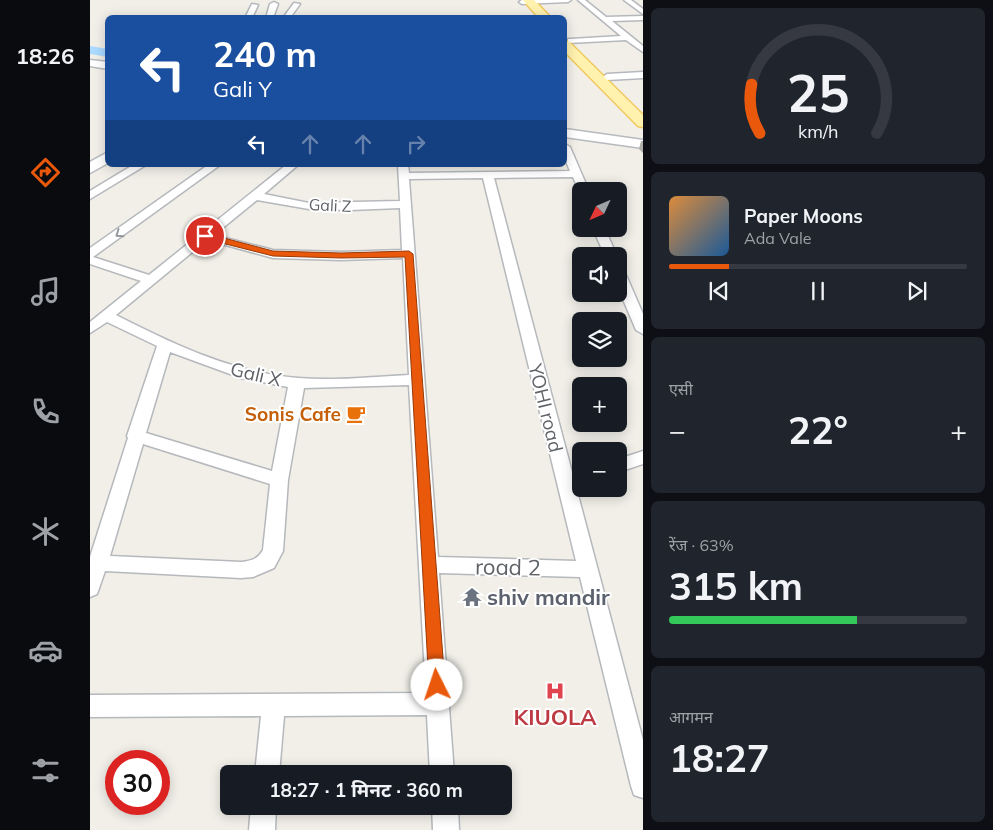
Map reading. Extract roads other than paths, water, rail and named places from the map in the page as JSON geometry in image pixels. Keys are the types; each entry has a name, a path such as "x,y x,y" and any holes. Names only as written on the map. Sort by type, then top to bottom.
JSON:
{"main road":[{"path":"525,1 535,15"},
{"path":"525,1 542,15"},
{"path":"567,41 643,111"},
{"path":"567,41 643,122"}],"street":[{"path":"525,1 568,0"},
{"path":"581,0 643,50"},
{"path":"627,0 643,12"},
{"path":"270,15 274,4"},
{"path":"288,15 296,4"},
{"path":"249,15 254,5"},
{"path":"605,19 643,18"},
{"path":"567,41 628,38"},
{"path":"90,63 105,66"},
{"path":"90,70 105,72"},
{"path":"607,77 643,75"},
{"path":"567,133 643,144"},
{"path":"567,152 580,182"},
{"path":"90,169 105,158"},
{"path":"90,196 138,167"},
{"path":"90,242 197,167"},
{"path":"90,254 212,167"},
{"path":"90,329 291,167"},
{"path":"441,765 404,171 488,175 576,174"},
{"name":"YOHI road","path":"488,175 587,569 639,749 643,786"},
{"name":"Gali Z","path":"255,196 309,206 350,207 406,204"},
{"path":"205,236 273,254 341,256 409,254"},
{"path":"90,260 151,280"},
{"path":"627,293 643,330"},
{"name":"Gali X","path":"106,316 191,356 240,372 297,383 416,380"},
{"path":"90,588 165,345"},
{"path":"98,563 253,569 267,562 273,551 279,480 297,383"},
{"path":"136,436 279,480"},
{"path":"627,463 643,457"},
{"name":"road 2","path":"428,565 587,569"},
{"path":"90,706 438,704"},
{"path":"268,765 273,706"},
{"path":"262,830 263,815"},
{"path":"445,815 446,830"}],"waterway":[{"path":"90,50 105,52"}],"place":[{"name":"Sonis Cafe","path":"356,414"},
{"name":"shiv mandir","path":"472,597"},
{"name":"KIUOLA","path":"555,691"}]}
